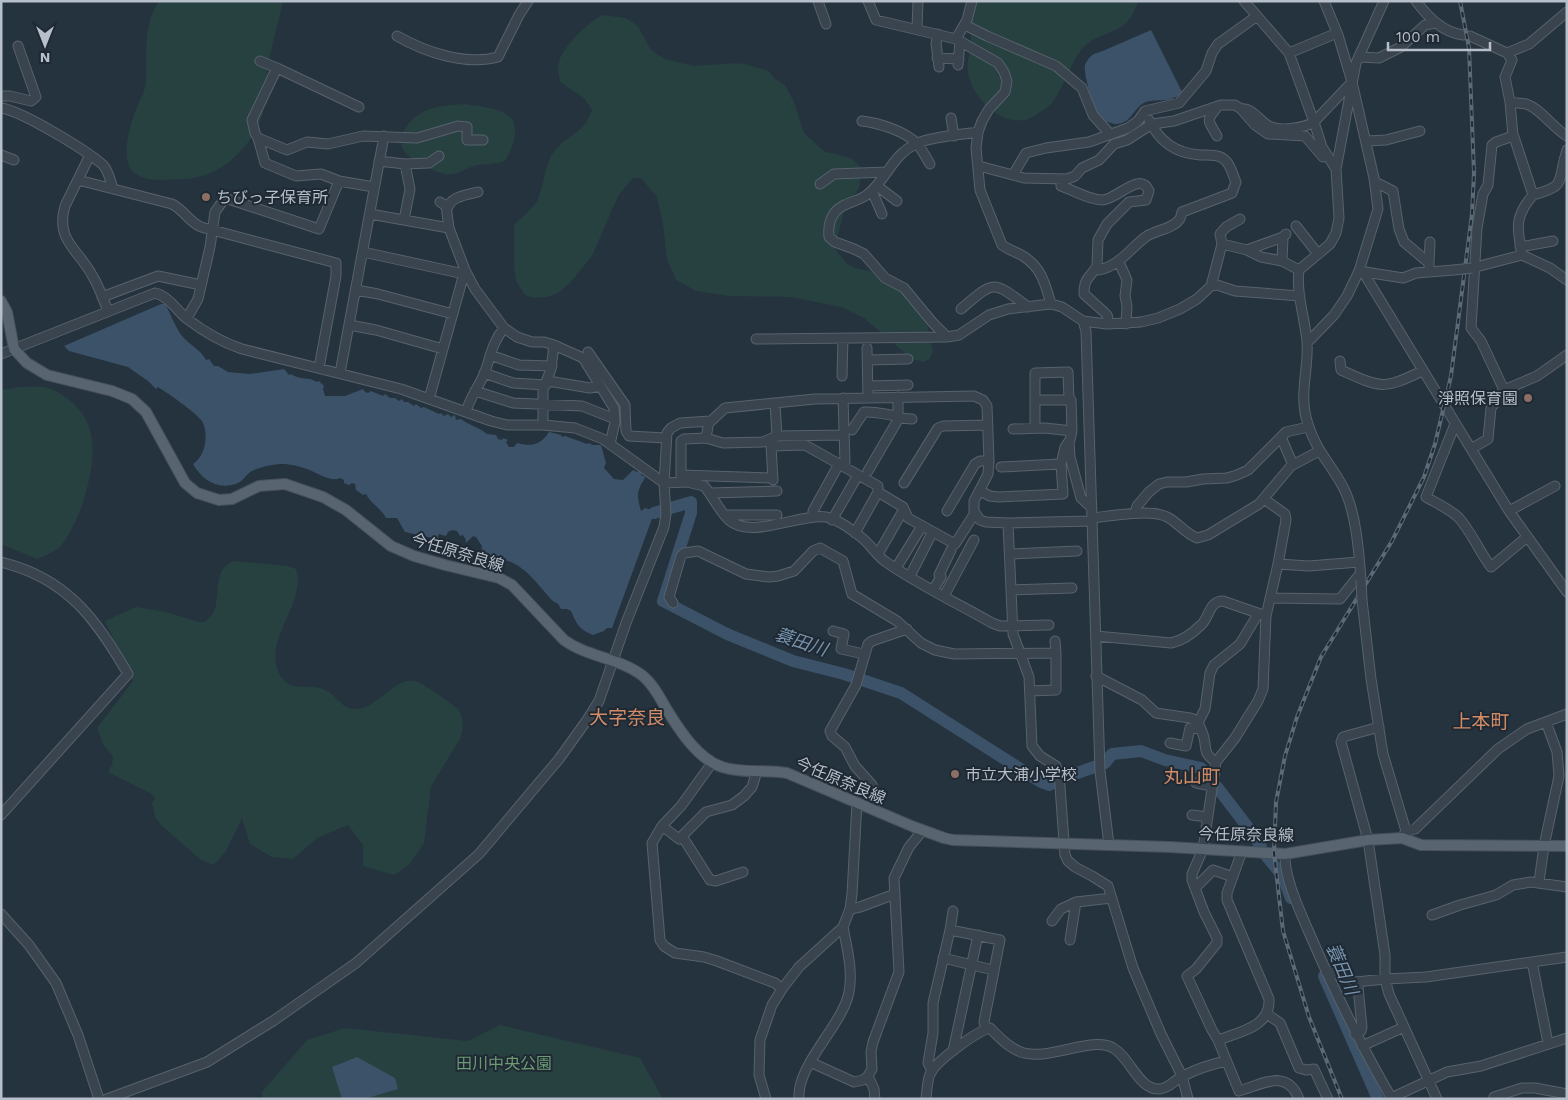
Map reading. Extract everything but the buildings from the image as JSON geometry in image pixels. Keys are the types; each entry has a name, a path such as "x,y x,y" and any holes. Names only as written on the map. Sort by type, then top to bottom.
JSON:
{"main road":[{"path":"1,301 7,312 14,349"},
{"name":"今任原奈良線","path":"14,349 27,363 46,375 112,391 132,399 146,412 185,483 197,493 219,500 232,499 259,486 286,484 323,497 346,510 391,546 422,558 505,581 522,594 564,640 573,647 613,661 642,676 654,687 668,711 693,745 712,763 722,767 744,771 787,773 923,830 953,840 1109,845 1285,854 1404,834 1421,845 1567,846"}],"street":[{"path":"397,36 413,45 449,56 485,61 498,57 528,1"},
{"path":"818,1 826,24"},
{"path":"868,1 876,20 958,40 998,64 1004,72 1007,81 1005,92 989,109 978,132 976,148 980,190 1002,245 1008,250 1024,256 1043,275 1051,304"},
{"path":"917,29 918,1"},
{"path":"938,34 936,43 938,62 958,62 958,40 972,1"},
{"path":"1244,1 1289,53 1322,147 1336,169"},
{"path":"1307,343 1334,315 1361,272 1378,209 1375,182 1352,82 1337,33 1324,1"},
{"path":"1299,270 1330,244 1336,233 1339,218 1336,169 1352,82 1359,57 1384,1"},
{"path":"1416,1 1435,23 1454,34 1467,36 1507,53 1512,60 1505,77 1510,102 1513,136 1533,195"},
{"path":"1507,53 1529,44 1567,12"},
{"path":"1013,175 1026,153 1089,142 1128,128 1138,121 1145,111 1179,103 1206,71 1212,53 1218,44 1257,16"},
{"path":"1359,57 1379,58 1401,47 1425,25 1435,23"},
{"path":"965,24 987,36 1056,66 1082,88 1093,115 1110,134"},
{"path":"1289,53 1337,33"},
{"path":"1,96 32,101 36,97 18,46"},
{"path":"260,61 359,107"},
{"path":"277,68 252,120 265,163 296,176 321,174 339,181 374,188"},
{"path":"979,166 1024,178 1067,179 1074,176 1082,168 1099,160 1114,144 1127,140 1152,124 1174,121 1218,106 1235,105 1242,109 1250,110 1271,127 1308,125 1314,122 1352,82"},
{"path":"1510,102 1527,105 1536,109 1557,131 1567,136"},
{"path":"1217,136 1208,121 1218,106"},
{"path":"1,108 11,110 60,136 90,155 104,166 113,189"},
{"path":"1242,109 1255,126 1268,134 1305,136 1329,165 1336,169"},
{"path":"1096,269 1104,269 1119,262 1149,235 1167,228 1179,220 1182,212 1232,193 1236,182 1227,162 1221,157 1183,153 1170,147 1152,124 1145,111"},
{"path":"951,118 954,136"},
{"path":"862,121 890,128 908,137 917,144 930,164"},
{"path":"258,138 287,150 306,142 328,144 363,136 417,138 464,126 466,127 467,140 483,140"},
{"path":"1366,141 1386,140 1420,131"},
{"path":"947,337 904,288 885,278 864,254 835,242 829,237 828,228 830,220 838,208 863,199 875,188 897,156 917,144 978,132"},
{"path":"340,373 384,136"},
{"path":"1504,390 1481,341 1471,328 1473,268 1477,228 1483,194 1488,184 1492,145 1513,136"},
{"path":"1567,150 1564,158 1563,182 1560,187 1533,195 1520,214 1517,230 1521,251 1567,280"},
{"path":"1,154 14,160"},
{"path":"90,155 63,214 63,230 69,245 92,275 108,311"},
{"path":"379,161 405,164 429,162 439,156"},
{"path":"404,220 410,189 405,164"},
{"path":"820,184 834,174 886,172"},
{"path":"1061,178 1061,186 1101,200 1109,199 1137,183 1147,186 1149,191 1146,200 1129,202 1107,224 1098,240 1096,269 1087,277 1084,285 1084,294 1091,302 1106,312 1108,317 1107,324"},
{"path":"78,180 172,204 182,211 194,224 212,230 336,263 336,276 319,368"},
{"path":"187,318 198,299 215,212 225,198 319,229 339,181"},
{"path":"1375,182 1393,191 1399,229 1404,242 1429,268"},
{"path":"875,188 898,201"},
{"path":"875,188 882,214"},
{"path":"478,192 453,199 449,202 449,228 465,272 504,328 517,337 532,342 544,342 554,345 583,358 614,408 615,419 610,444"},
{"path":"440,202 448,209"},
{"path":"370,214 449,228"},
{"path":"756,339 947,337 959,335 989,315 1008,310 1051,304 1062,307 1083,321 1126,324 1158,318 1197,299 1211,286 1222,244 1220,238 1221,231 1240,219"},
{"path":"1296,226 1318,254"},
{"path":"1247,250 1285,235 1282,261"},
{"path":"1361,272 1403,278 1429,268 1454,270 1473,268 1553,241"},
{"path":"1429,268 1430,242"},
{"path":"1222,244 1247,250 1261,257 1282,261 1299,270"},
{"path":"363,252 465,272"},
{"path":"1119,262 1127,280 1125,296 1127,306 1126,324"},
{"path":"1299,270 1300,296 1307,343 1302,397 1308,426 1319,451 1344,487 1358,540 1362,600 1378,727 1383,754 1404,834 1415,829 1498,749 1527,729 1567,714"},
{"path":"429,399 465,272"},
{"path":"1361,272 1509,511 1567,592"},
{"path":"102,297 158,276 201,285"},
{"path":"1211,286 1217,285 1235,291 1300,296"},
{"path":"960,309 985,289 993,286 1006,290 1028,307"},
{"path":"356,290 453,314"},
{"path":"1,354 155,293 167,299 187,318 221,342 401,389 507,425 543,425 575,428 610,444 664,483 681,479 773,479 771,446 806,445 878,486 878,492 855,533"},
{"path":"1083,321 1086,331 1100,771 1109,845"},
{"path":"349,325 376,330 443,349"},
{"path":"466,412 484,373 496,339 504,328"},
{"path":"842,338 842,376"},
{"path":"543,425 543,390 552,366 554,345"},
{"path":"867,348 868,398"},
{"path":"588,352 624,405 626,431 629,436 666,438"},
{"path":"1471,449 1488,439 1491,408 1504,390 1538,376 1567,354"},
{"path":"490,355 519,365 552,366"},
{"path":"868,360 908,359"},
{"path":"1340,361 1342,370 1371,384 1378,385 1398,383 1422,370"},
{"path":"1035,428 1035,373 1068,372 1068,400 1070,400 1072,431 1069,442 1070,457 1082,498 1092,516"},
{"path":"484,373 514,384 547,383 590,388 600,386"},
{"path":"868,386 908,385"},
{"path":"475,391 508,402 582,406 615,419"},
{"path":"107,1099 207,1062 273,1021 356,962 479,854 560,759 599,701 664,527 666,514 664,483 666,438 667,433 674,425 709,421 725,408 775,403 843,398 974,396 983,400 987,406 988,425 988,474 974,501 975,513 980,520 1008,523 1135,513 1168,516 1197,538 1208,535 1245,514 1264,499 1293,465 1319,451"},
{"path":"868,471 899,417 898,397"},
{"path":"813,517 813,511 839,464 845,462 848,432 843,398"},
{"path":"1035,400 1068,400"},
{"path":"775,403 777,436"},
{"path":"681,479 681,441 684,439 706,438 723,443 763,442 777,436 848,432 864,412 876,411 886,415 912,419"},
{"path":"706,438 709,421"},
{"path":"1455,424 1426,497 1458,517 1491,566 1527,537"},
{"path":"904,483 938,428 944,426 988,425"},
{"path":"1135,513 1137,506 1159,484 1227,478 1237,475 1248,470 1286,432 1308,426"},
{"path":"1013,429 1035,428 1072,431"},
{"path":"1281,437 1293,465"},
{"path":"980,491 990,496 999,497 1063,494 1061,464 1065,447 1069,442"},
{"path":"947,511 975,464 980,461 989,461"},
{"path":"1001,467 1061,464"},
{"path":"832,520 858,475"},
{"path":"681,479 704,486 725,515 735,524 747,526 783,524 813,517 826,517 861,537 885,561 896,568 1000,626 1049,625"},
{"path":"1509,511 1555,486"},
{"path":"710,493 777,491"},
{"path":"878,492 904,509 908,518 955,544 975,513"},
{"path":"1199,725 1205,709 1210,673 1214,665 1240,644 1262,615 1271,598 1286,520 1285,514 1264,499"},
{"path":"878,554 904,509"},
{"path":"725,515 777,515"},
{"path":"1008,523 1013,638 1029,678 1032,746 1035,752 1056,766 1059,773 1063,844 1068,861 1074,867 1108,886 1133,968 1182,1076 1188,1099"},
{"path":"896,568 922,526"},
{"path":"910,576 930,537"},
{"path":"944,596 974,540"},
{"path":"673,603 668,597 681,556 688,552 698,551 746,574 770,577 794,571 813,551 820,548 843,561 852,594 897,621 921,643 935,650 954,654 1056,653"},
{"path":"933,590 941,577 939,575 951,550"},
{"path":"1010,554 1077,551"},
{"path":"1,562 19,566 61,589 76,601 94,620 128,674 1,815"},
{"path":"1278,564 1309,566 1360,562"},
{"path":"1271,598 1340,598 1360,577"},
{"path":"1011,590 1072,588"},
{"path":"1096,636 1171,643 1180,641 1203,623 1211,607 1218,601 1223,601 1262,615"},
{"path":"1262,615 1264,689 1235,738 1216,762 1203,849 1192,874 1204,912 1217,938 1217,942 1196,969 1187,976 1218,1040 1240,1095 1281,1079 1290,1083 1296,1089 1299,1099"},
{"path":"874,810 877,797 872,785 855,766 845,747 832,736 830,731 856,685 868,644 907,629"},
{"path":"833,631 844,634 841,649 864,654"},
{"path":"1030,691 1056,690 1055,641"},
{"path":"1096,676 1142,700 1156,714 1190,718 1199,725 1208,757 1216,762"},
{"path":"1539,882 1544,846 1559,776 1557,752 1546,722"},
{"path":"1170,743 1186,746 1190,728 1199,725"},
{"path":"1378,727 1343,737 1341,742 1368,840 1385,955 1385,978 1389,994 1437,1099"},
{"path":"712,763 681,806 662,826 652,843 660,940 664,946 675,953 717,961 775,983 782,989"},
{"path":"662,826 679,839 706,812 732,805 744,796 752,787 757,771"},
{"path":"1196,783 1212,786"},
{"path":"766,1099 759,1075 760,1040 772,1005 799,967 843,927 850,909 857,802"},
{"path":"1192,815 1208,818"},
{"path":"810,1062 854,1082 863,1080 872,1070 871,1052 873,1042 900,972 894,878 909,847 923,830"},
{"path":"682,836 710,880 716,881 744,872"},
{"path":"1218,1040 1257,1024 1267,1014 1269,1007 1269,999 1227,900 1227,892 1242,852"},
{"path":"1285,854 1287,873 1300,913 1356,1034 1391,1098 1447,1072 1481,1066 1567,1038"},
{"path":"1196,888 1213,870 1233,877"},
{"path":"1432,915 1496,895 1513,885 1539,882 1567,887"},
{"path":"850,909 895,894"},
{"path":"1052,921 1061,909 1076,902 1112,898"},
{"path":"1070,940 1076,902"},
{"path":"932,1071 928,1063 933,1033 932,1003 953,911"},
{"path":"1,914 30,945 56,983 78,1035 99,1099"},
{"path":"799,1099 798,1091 810,1062 830,1031 849,991 849,956 843,927"},
{"path":"950,930 1000,940 984,1022 986,1029"},
{"path":"953,1051 978,936"},
{"path":"1326,972 1356,982 1385,978 1426,977 1567,957"},
{"path":"943,958 993,970"},
{"path":"1532,962 1548,1043"},
{"path":"1356,982 1362,1027 1361,1031 1356,1034"},
{"path":"1267,1014 1280,1023 1299,1068 1306,1070 1314,1069 1328,1099"},
{"path":"1362,1046 1404,1027"},
{"path":"926,1099 932,1071 953,1051 982,1030 990,1028 1015,1049 1024,1053 1045,1054 1095,1044 1108,1045 1116,1049 1126,1059 1144,1083 1155,1089 1169,1087 1182,1076 1226,1061"},
{"path":"868,1076 872,1081 875,1099"},
{"path":"1494,1097 1522,1088 1535,1088 1567,1094"},
{"path":"1160,1089 1160,1099"}],"green space":[{"path":"159,1 283,1 269,60 266,100 259,123 248,143 240,152 222,167 202,176 187,179 149,179 134,173 128,164 127,145 129,132 146,82 148,30 150,20"},
{"path":"969,1 1139,1 1125,24 1092,40 1083,48 1053,102 1048,107 1028,119 1015,120 1005,118 988,107 981,100 971,82 968,73 971,43"},
{"path":"602,15 626,18 638,26 651,50 665,59 694,66 744,64 769,71 774,78 785,85 794,102 804,133 825,152 852,159 860,166 859,188 844,211 835,249 846,263 855,268 887,275 926,319 933,352 929,359 924,362 912,359 864,318 841,307 791,297 729,296 696,291 676,280 667,259 657,197 641,178 633,178 618,196 592,256 570,283 558,293 547,297 535,298 525,295 516,281 514,225 531,209 538,199 552,154 561,143 581,129 592,110 584,98 560,82 558,65 561,56 570,42 590,23"},
{"path":"465,104 501,111 513,121 515,129 514,139 505,161 478,165 456,173 445,174 423,166 405,152 401,140 402,134 409,123 418,115 433,108"},
{"path":"20,387 46,388 67,398 86,420 93,446 87,489 72,528 61,546 37,559 1,544 1,390"},
{"path":"236,561 288,566 296,569 298,582 295,596 276,649 276,662 280,675 290,685 321,688 332,694 347,707 356,709 363,708 376,701 395,686 408,681 415,681 424,685 457,708 461,715 463,727 460,739 431,786 424,843 409,865 394,875 363,866 363,845 348,825 317,838 293,859 272,857 250,844 242,818 226,851 214,865 201,860 161,825 155,817 152,803 155,799 152,794 108,772 112,765 113,756 104,746 97,728 133,681 105,621 136,607 205,622 215,609 219,580 224,568"},
{"name":"田川中央公園","path":"500,1025 640,1058 663,1099 263,1099 261,1093 307,1040 345,1028 468,1041"}],"water":[{"path":"1151,30 1182,92 1174,98 1146,102 1138,107 1126,121 1110,123 1099,117 1094,108 1086,76 1086,62 1094,54"},
{"path":"161,304 165,304 182,336 206,360 209,359 214,366 218,366 228,372 250,374 284,369 289,375 311,379 316,382 319,381 324,386 325,396 345,396 363,389 368,393 371,391 383,396 385,394 390,398 395,398 399,401 402,399 404,402 414,406 416,404 421,408 424,407 439,414 441,413 444,416 448,414 451,417 455,415 456,420 461,419 487,434 496,435 498,439 508,440 506,442 509,447 514,447 517,443 535,444 543,440 549,432 587,444 601,445 606,463 604,468 614,479 623,480 633,470 640,471 642,476 645,476 638,493 641,511 645,508 655,511 662,506 663,513 653,516 612,628 607,628 593,635 584,631 577,623 571,611 561,609 533,578 521,568 505,560 481,554 482,546 476,537 473,536 465,542 466,540 463,535 460,536 457,531 452,530 446,536 439,534 437,539 405,532 397,518 386,518 366,494 363,495 356,490 355,484 349,485 344,483 344,480 340,478 332,479 302,467 282,464 255,469 240,482 231,485 217,485 206,479 193,464 201,456 205,441 204,427 198,417 163,390 158,387 156,389 128,367 69,351 64,346"},
{"path":"357,1057 395,1078 398,1089 364,1099 342,1099 332,1067"}],"waterway":[{"name":"蓑田川","path":"654,513 691,502 691,513 663,601 727,634 793,661 844,674 901,693 1041,782 1049,785 1054,782"},
{"name":"蓑田川","path":"1105,763 1112,754 1141,751 1165,760 1201,768"},
{"name":"蓑田川","path":"1066,777 1097,766"},
{"name":"蓑田川","path":"1217,787 1261,847"},
{"name":"蓑田川","path":"1267,857 1282,875 1291,898"},
{"name":"蓑田川","path":"1324,976 1378,1099"}],"railway":[{"path":"1342,1099 1309,1017 1283,931 1274,853 1276,802 1285,756 1297,717 1321,657 1392,541 1424,477 1435,444 1451,376 1472,214 1474,173 1469,48 1460,1"}],"place":[{"name":"ちびっ子保育所","path":"206,197"},
{"name":"淨照保育園","path":"1528,398"},
{"name":"市立大浦小学校","path":"955,774"}],"district":[{"name":"大字奈良","path":"627,717"},
{"name":"上本町","path":"1481,721"},
{"name":"丸山町","path":"1192,776"}]}
